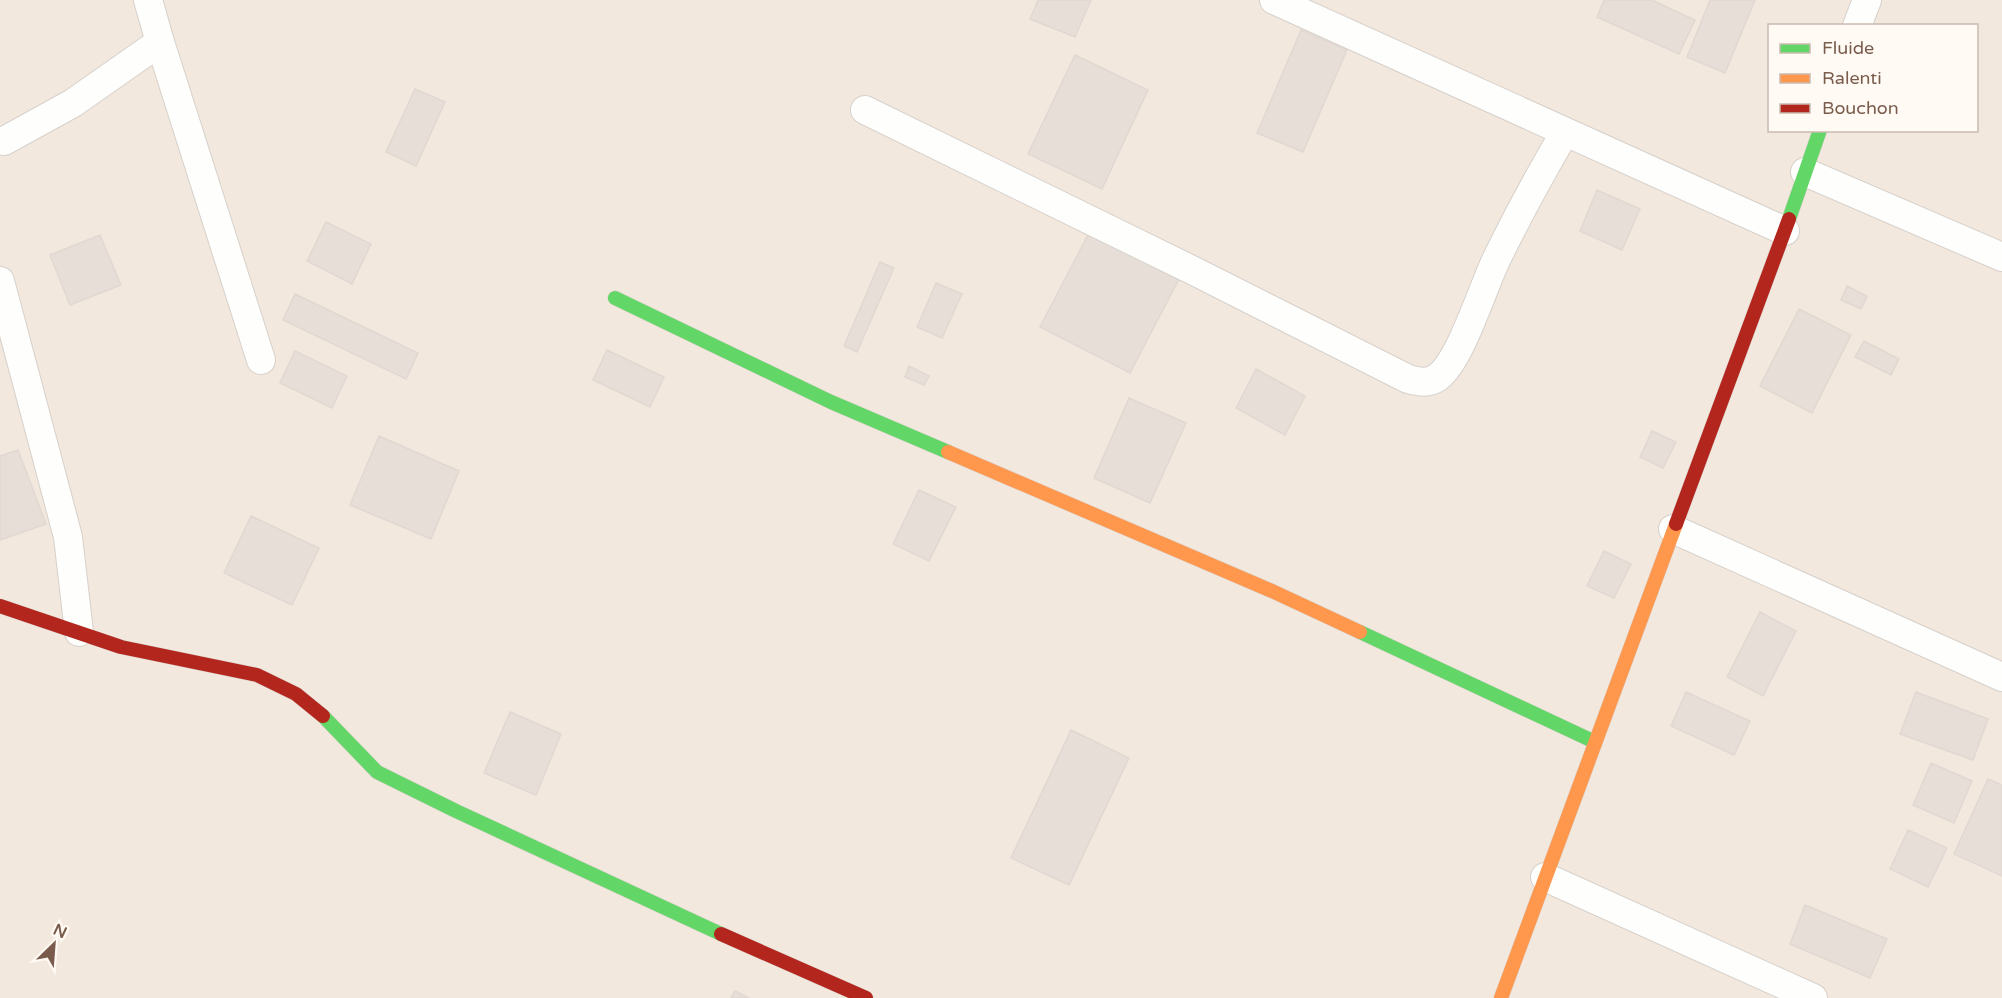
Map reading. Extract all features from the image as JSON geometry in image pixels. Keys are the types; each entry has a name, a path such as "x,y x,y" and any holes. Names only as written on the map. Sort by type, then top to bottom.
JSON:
{"street":[{"path":"148,0 261,360"},
{"path":"1281,1 1785,231"},
{"path":"4,141 73,103 160,42"},
{"path":"865,110 1408,379 1426,383 1439,376 1454,358 1496,260 1529,194 1564,132"},
{"path":"1501,998 1785,231 1819,132"},
{"path":"1805,172 2002,257"},
{"path":"0,281 68,537 80,632"},
{"path":"615,298 831,402 1272,591 1595,742"},
{"path":"1674,529 2002,677"},
{"path":"0,606 121,647 258,675 296,694 330,722 377,772 675,914 866,998"},
{"path":"1545,877 1813,998"}],"shaded area":[{"path":"0,0 2002,0 2002,998 0,998"}],"building":[{"path":"1038,0 1091,0 1075,37 1030,19"},
{"path":"1604,0 1652,0 1695,20 1679,54 1597,17"},
{"path":"1710,0 1755,0 1725,73 1687,57"},
{"path":"1301,30 1347,50 1303,152 1257,133"},
{"path":"1075,55 1148,90 1102,189 1028,154"},
{"path":"415,89 445,102 416,166 386,152"},
{"path":"1597,190 1640,209 1622,250 1580,231"},
{"path":"326,222 371,244 352,284 307,261"},
{"path":"1089,233 1179,279 1130,373 1040,327"},
{"path":"100,235 121,285 70,305 50,255"},
{"path":"880,262 894,268 857,352 844,346"},
{"path":"936,283 962,294 942,338 917,327"},
{"path":"1847,286 1867,296 1861,309 1841,300"},
{"path":"295,294 418,353 406,379 283,320"},
{"path":"1799,309 1851,335 1812,413 1760,386"},
{"path":"1864,341 1899,359 1891,375 1855,357"},
{"path":"607,350 664,377 650,407 593,380"},
{"path":"295,351 347,376 332,408 280,383"},
{"path":"909,366 929,376 924,385 905,377"},
{"path":"1256,369 1305,396 1285,435 1236,408"},
{"path":"1129,398 1186,423 1150,503 1094,478"},
{"path":"1652,431 1676,442 1663,468 1640,457"},
{"path":"379,436 459,471 431,539 350,505"},
{"path":"18,450 46,524 0,540 0,456"},
{"path":"919,490 956,507 929,561 893,544"},
{"path":"251,516 319,548 292,605 224,573"},
{"path":"1604,551 1631,564 1614,598 1587,586"},
{"path":"1760,612 1796,631 1763,696 1727,677"},
{"path":"1686,692 1750,721 1734,755 1671,726"},
{"path":"1916,692 1988,719 1973,760 1900,734"},
{"path":"510,712 561,734 536,795 484,773"},
{"path":"1071,730 1129,758 1069,885 1011,858"},
{"path":"1931,763 1972,781 1954,823 1913,805"},
{"path":"1988,779 2002,785 2002,876 1954,854"},
{"path":"1908,830 1947,848 1928,887 1890,869"},
{"path":"1805,905 1887,939 1870,978 1790,944"},
{"path":"735,991 749,998 731,998"}],"traffic: fast":[{"path":"1789,219 1819,132"},
{"path":"615,298 831,402 948,452"},
{"path":"1360,632 1595,742"},
{"path":"323,716 377,772 721,934"}],"traffic: slow":[{"path":"948,452 1272,591 1360,632"},
{"path":"1501,998 1676,524"}],"traffic: jam":[{"path":"1676,524 1789,219"},
{"path":"0,606 121,647 257,675 296,694 323,716"},
{"path":"721,934 866,998"}]}
